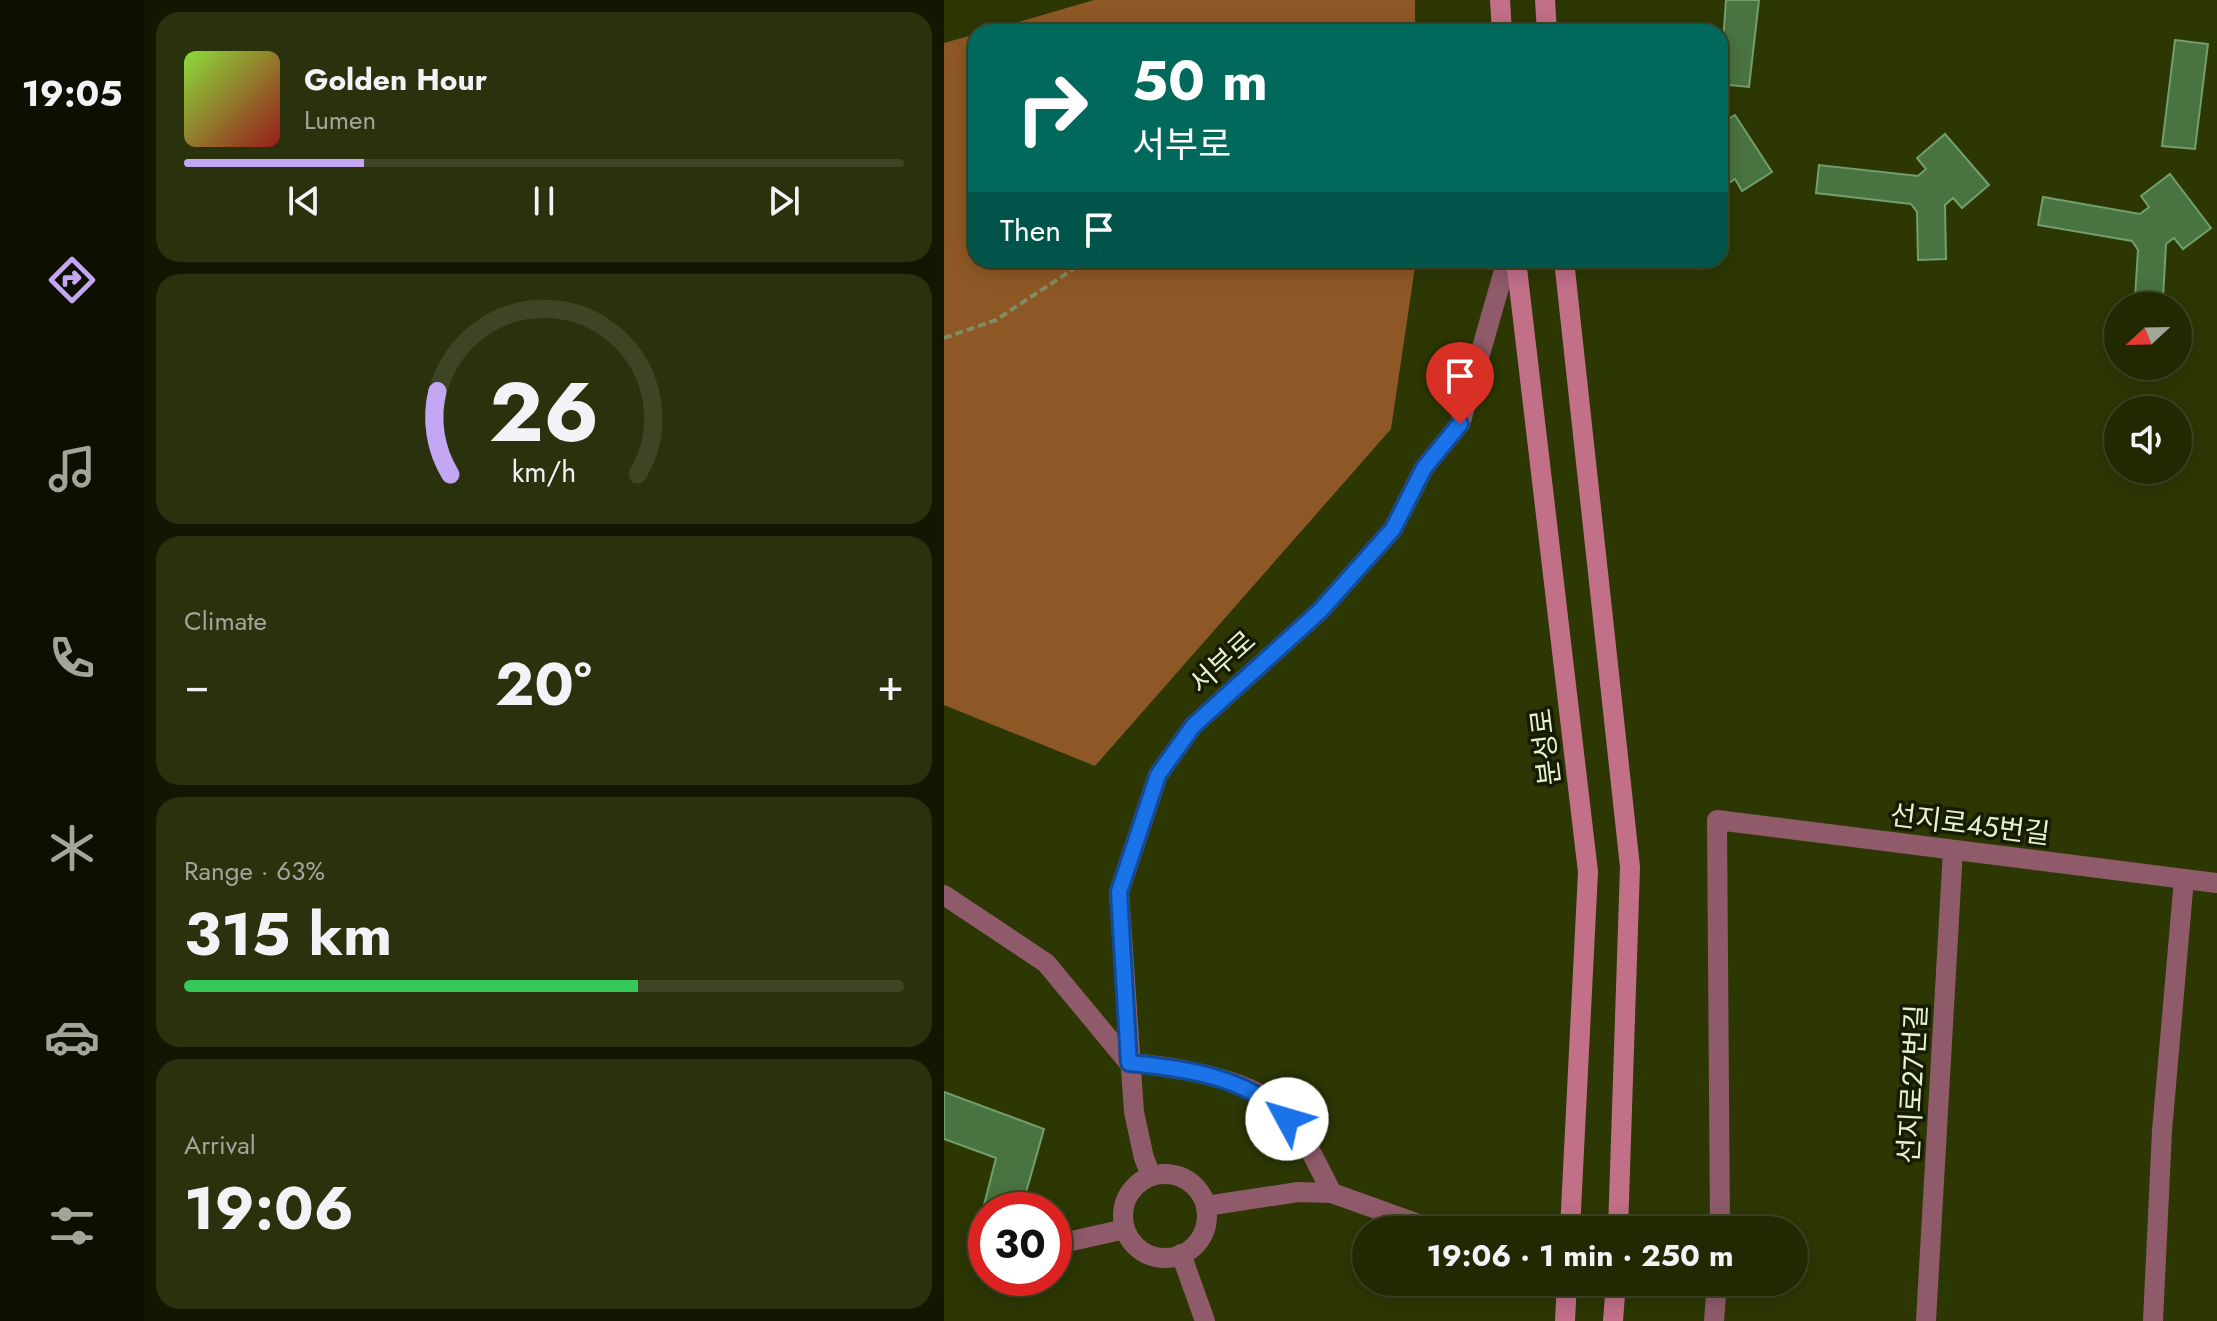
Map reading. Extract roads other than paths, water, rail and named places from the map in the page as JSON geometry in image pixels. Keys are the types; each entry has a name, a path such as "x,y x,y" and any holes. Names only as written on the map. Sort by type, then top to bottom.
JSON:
{"main road":[{"path":"1545,0 1546,24"},
{"path":"1495,3 1500,24"},
{"name":"분성로","path":"1517,268 1588,872 1571,1216"},
{"path":"1565,268 1630,867 1618,1216"},
{"path":"1565,1321 1566,1296"},
{"path":"1613,1321 1615,1296"}],"street":[{"name":"서부로","path":"1151,1175 1134,1112 1119,892 1158,775 1193,726 1321,610 1393,529 1424,468 1460,424 1505,268"},
{"name":"선지로45번길","path":"1720,1216 1717,820 2217,883"},
{"name":"선지로27번길","path":"1926,1321 1953,850"},
{"path":"2153,1321 2162,1131 2184,879"},
{"path":"944,895 1046,963 1129,1063 1202,1073 1271,1101 1303,1138 1332,1193"},
{"path":"1165,1173 1191,1183 1206,1206 1203,1233 1196,1245 1181,1254 1158,1257 1145,1253 1134,1244 1125,1229 1124,1205 1129,1193 1151,1175 1165,1173"},
{"path":"1206,1206 1298,1192 1332,1193 1396,1216"},
{"path":"1072,1241 1125,1229"},
{"path":"1181,1254 1205,1321"},
{"path":"1714,1321 1716,1296"}]}
